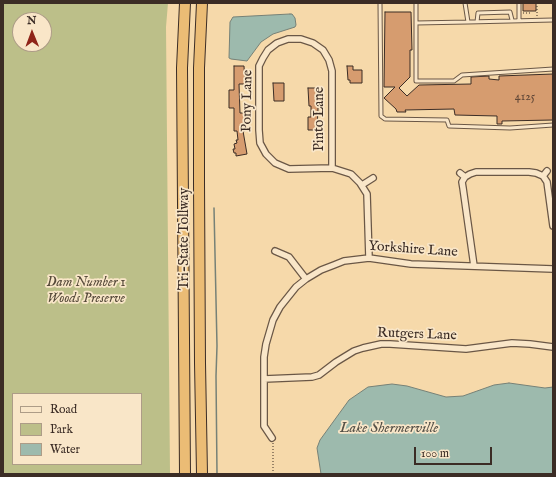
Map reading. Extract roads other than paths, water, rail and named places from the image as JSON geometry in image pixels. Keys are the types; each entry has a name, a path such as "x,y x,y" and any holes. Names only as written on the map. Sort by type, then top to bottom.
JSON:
{"highway":[{"name":"Tri-State Tollway","path":"185,3 182,76 185,474"},
{"name":"Tri-State Tollway","path":"202,3 199,68 199,182 202,474"}],"street":[{"name":"Pony Lane","path":"332,71 329,60 323,50 313,43 301,39 288,39 268,50 259,66 258,108 260,143 266,154 275,163 289,169 332,168 351,174 362,186"},
{"name":"Pinto Lane","path":"332,71 332,168"},
{"path":"543,176 547,171"},
{"path":"474,266 462,188 462,182 465,177 470,174 476,172 529,172 543,176 547,182 553,226"},
{"path":"460,173 465,177"},
{"path":"369,258 367,194 362,186 373,178"},
{"path":"275,251 289,257 306,279"},
{"name":"Yorkshire Lane","path":"272,438 264,426 264,357 266,344 273,320 288,296 306,279 321,270 339,263 369,258 411,264 553,269"},
{"name":"Rutgers Lane","path":"264,379 312,378 319,375 354,351 381,344 466,349 512,343 553,347"}],"lane":[{"path":"380,3 381,116 385,119 447,120 449,126 510,128 553,125"},
{"path":"416,3 416,81 454,80 462,75 553,69"},
{"path":"465,3 468,22"},
{"path":"519,3 520,20"},
{"path":"477,22 478,13 510,12 512,20"},
{"path":"416,23 553,20"}],"water":[{"path":"292,14 295,18 295,27 273,34 261,42 247,61 229,58 230,22 233,17"},
{"name":"Lake Shermerville","path":"509,383 545,388 553,387 553,474 321,474 317,448 320,440 349,400 368,387 392,384 407,386 446,397 463,396 494,385"}],"waterway":[{"path":"214,208 217,346 217,474"}],"park label":[{"name":"Dam Number 1 Woods Preserve","path":"86,292"}]}
